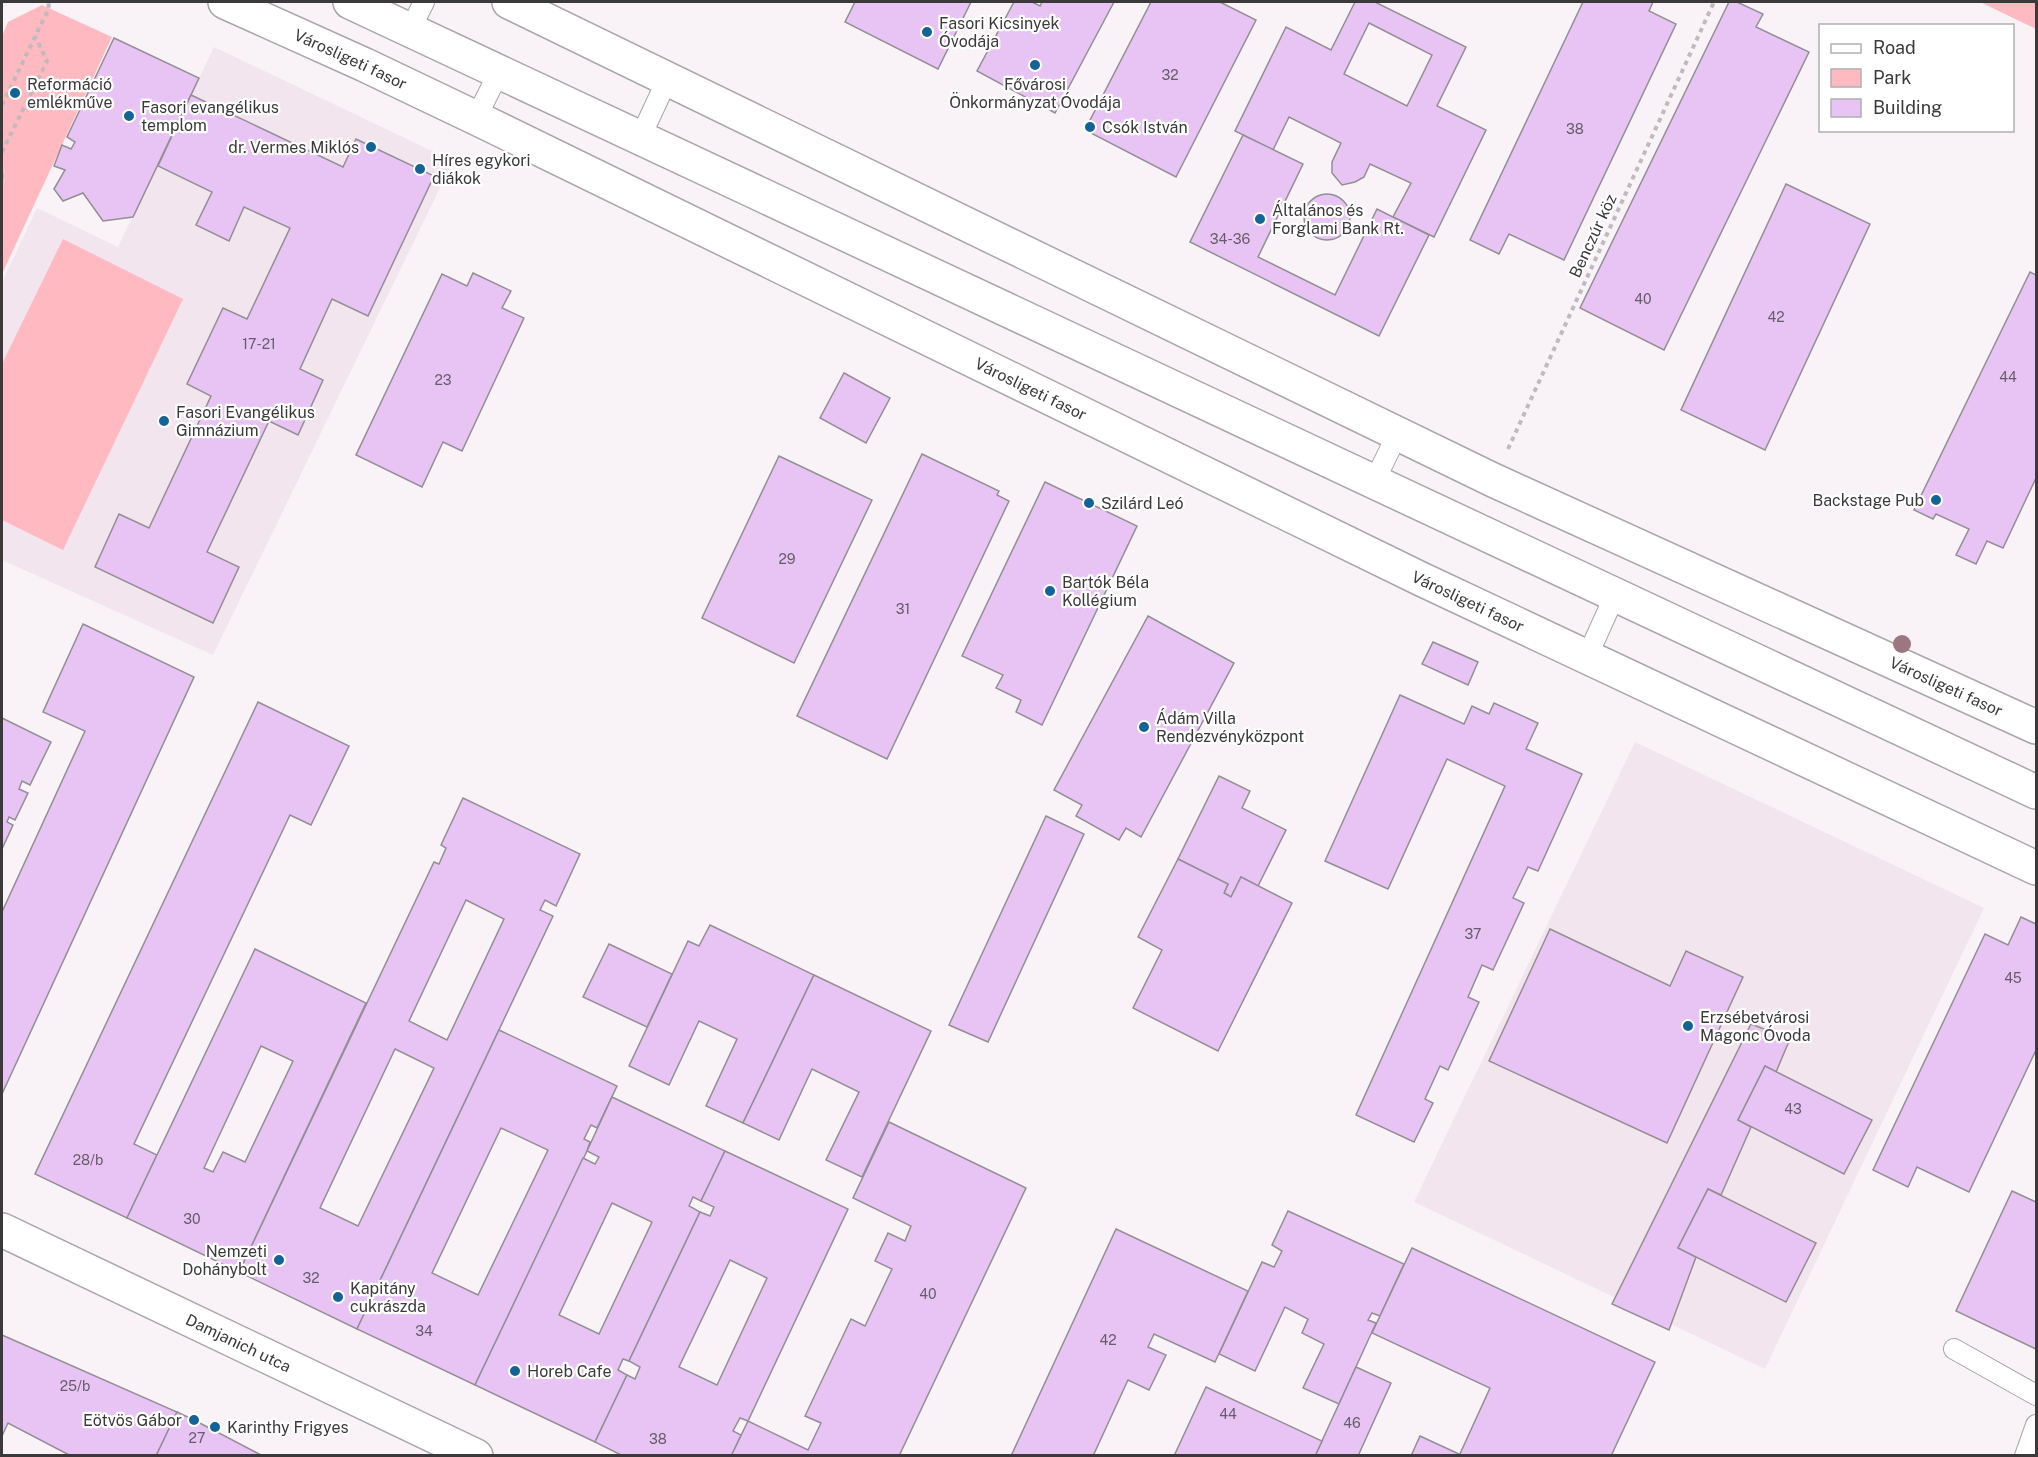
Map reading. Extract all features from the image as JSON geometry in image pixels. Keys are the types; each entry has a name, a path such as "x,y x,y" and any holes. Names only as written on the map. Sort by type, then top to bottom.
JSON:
{"street":[{"name":"Városligeti fasor","path":"225,2 476,118 1421,579 2037,868"},
{"path":"350,2 417,16 499,72 2037,792"},
{"name":"Városligeti fasor","path":"509,2 1494,480 2037,727"},
{"name":"Damjanich utca","path":"2,1230 476,1455"}],"lane":[{"path":"476,118 499,72"},
{"path":"640,138 668,78"},
{"path":"1374,482 1398,433"},
{"path":"1587,657 1615,595"},
{"path":"1954,1349 2037,1395"},
{"path":"2025,1455 2037,1425"}],"path":[{"path":"2,105 49,8 48,2"},
{"name":"Benczúr köz","path":"1494,480 1714,2"},
{"path":"2,152 47,61 35,36"}],"shaded area":[{"name":"Fasori Evangélikus Gimnázium","path":"214,47 453,161 213,655 2,560 2,282 37,208 118,247"},
{"path":"1635,742 1984,908 1765,1369 1414,1202"}],"green space":[{"path":"1980,2 2036,2 2036,29"},
{"path":"42,5 112,37 2,274 2,36 8,22"},
{"path":"63,239 183,299 63,550 2,520 2,364"}],"building":[{"path":"855,2 971,2 938,69 845,22"},
{"path":"1014,2 1032,2 1040,6 1042,2 1114,2 1055,113 977,71"},
{"path":"1151,2 1220,2 1256,20 1176,177 1085,130"},
{"path":"1355,2 1375,2 1466,47 1437,106 1486,130 1434,237 1393,217 1411,183 1370,164 1364,177 1342,185 1332,173 1332,162 1341,143 1289,117 1273,150 1235,131 1286,27 1331,50","holes":["1369,23 1432,55 1407,106 1344,74"]},
{"path":"1583,2 1653,2 1649,11 1676,24 1564,260 1509,234 1499,254 1470,240"},
{"path":"1729,2 1737,2 1763,14 1756,27 1809,52 1664,350 1580,308"},
{"name":"Fasori evangélikus templom","path":"114,38 199,78 133,217 103,221 83,193 63,201 54,189 65,170 54,166 62,145 71,149 75,142 67,137"},
{"path":"191,95 343,167 356,139 434,176 368,316 332,299 300,369 323,380 298,435 269,421 207,552 239,567 213,623 95,567 119,514 149,528 211,396 187,384 223,308 247,319 290,228 244,207 229,241 196,225 212,192 158,166"},
{"path":"1243,135 1303,164 1258,257 1335,295 1377,209 1429,235 1379,336 1190,242"},
{"path":"1786,184 1870,224 1765,450 1681,410"},
{"path":"1327,194 1343,201 1350,217 1343,233 1327,240 1311,233 1304,217 1311,201"},
{"path":"2030,272 2036,275 2036,478 2003,548 1987,541 1976,564 1956,555 1969,529 1936,514 1933,519 1914,510"},
{"path":"473,273 511,291 502,308 524,318 462,451 443,442 422,487 356,455 442,274 467,286"},
{"path":"844,373 890,398 866,443 820,418"},
{"path":"922,454 999,491 997,495 1009,501 887,759 797,716"},
{"path":"779,456 872,500 794,663 702,618"},
{"name":"Bartók Béla Kollégium","path":"1045,482 1137,526 1042,725 1016,712 1021,700 996,688 1003,675 962,656"},
{"name":"Ádám Villa Rendezvényközpont","path":"1148,616 1234,663 1141,837 1126,828 1119,840 1076,816 1082,805 1054,790"},
{"path":"83,624 194,677 2,1094 2,912 85,731 43,712"},
{"path":"1433,642 1478,662 1468,685 1422,664"},
{"path":"1400,695 1464,724 1472,706 1489,714 1494,703 1538,723 1526,749 1582,774 1538,871 1528,867 1513,898 1524,903 1493,970 1482,965 1468,997 1479,1002 1448,1070 1440,1066 1425,1099 1433,1103 1414,1142 1356,1115 1505,786 1447,759 1388,889 1325,861"},
{"path":"258,702 349,746 311,825 290,815 134,1144 157,1155 127,1218 35,1174"},
{"path":"2,718 51,742 30,785 22,781 19,789 28,793 15,820 9,817 7,822 13,825 2,849"},
{"path":"1219,776 1250,791 1242,808 1286,830 1258,886 1241,877 1231,897 1224,893 1228,884 1178,859"},
{"path":"463,798 580,854 556,906 545,900 540,910 553,916 357,1329 239,1272 434,862 439,864 446,848 441,845","holes":["466,900 504,919 447,1040 409,1021","395,1049 434,1068 358,1226 320,1208"]},
{"path":"1046,816 1084,834 988,1042 949,1025"},
{"path":"1178,859 1228,884 1224,893 1231,897 1241,877 1292,903 1218,1051 1133,1008 1162,950 1138,937"},
{"path":"2021,917 2036,924 2036,1050 1969,1192 1917,1167 1908,1187 1873,1170 1985,934 2008,945"},
{"path":"710,925 814,975 743,1123 706,1106 737,1039 699,1021 669,1085 629,1066 688,941 699,946"},
{"path":"1550,929 1670,986 1686,951 1743,977 1667,1143 1489,1061"},
{"path":"609,944 672,974 647,1027 583,997"},
{"path":"255,949 366,1003 239,1272 127,1218","holes":["261,1046 293,1061 245,1162 223,1152 213,1172 204,1168"]},
{"path":"814,975 931,1031 862,1177 826,1160 859,1092 812,1069 779,1140 743,1123"},
{"path":"1751,1024 1790,1039 1776,1072 1765,1066 1738,1120 1751,1127 1721,1195 1708,1189 1678,1248 1696,1257 1669,1330 1612,1304"},
{"path":"499,1030 617,1086 597,1128 591,1125 584,1139 590,1142 587,1151 475,1385 357,1329","holes":["501,1128 548,1150 478,1295 432,1273"]},
{"path":"1765,1066 1872,1120 1844,1174 1738,1120"},
{"path":"612,1097 725,1151 701,1201 693,1197 689,1206 700,1212 629,1361 623,1359 618,1370 627,1375 595,1442 475,1385 583,1158 595,1164 599,1157 587,1151","holes":["612,1203 652,1222 599,1334 559,1315"]},
{"path":"889,1122 1026,1188 899,1456 731,1456 748,1421 808,1450 821,1423 805,1416 851,1319 865,1326 892,1269 875,1261 888,1233 905,1241 911,1226 853,1198"},
{"path":"725,1151 848,1209 748,1421 740,1418 733,1431 741,1435 731,1456 623,1456 595,1442 627,1375 635,1379 640,1367 629,1361 700,1212 710,1216 714,1207 701,1201","holes":["730,1260 767,1278 717,1385 679,1367"]},
{"path":"1708,1189 1816,1243 1786,1302 1678,1248"},
{"path":"2012,1191 2036,1202 2036,1349 1956,1311"},
{"path":"1288,1211 1404,1264 1380,1316 1372,1313 1368,1320 1376,1323 1339,1404 1303,1388 1324,1344 1302,1333 1308,1319 1285,1307 1255,1371 1219,1354 1262,1262 1274,1267 1282,1251 1272,1245"},
{"path":"1116,1229 1248,1291 1215,1362 1154,1334 1148,1347 1166,1355 1149,1390 1128,1380 1093,1456 1011,1456"},
{"path":"1412,1248 1655,1362 1611,1456 1459,1456 1490,1388 1372,1333"},
{"path":"2,1335 177,1412 156,1456 71,1456 8,1423 2,1436"},
{"path":"1356,1367 1391,1383 1358,1456 1315,1456"},
{"path":"1206,1387 1322,1441 1315,1456 1174,1456"},
{"path":"177,1412 194,1420 263,1456 156,1456"},
{"path":"1420,1436 1459,1454 1459,1456 1411,1456"}],"place":[{"name":"Fasori Kicsinyek Óvodája","path":"927,32"},
{"name":"Fővárosi Önkormányzat Óvodája","path":"1035,65"},
{"name":"Reformáció emlékműve","path":"15,93"},
{"name":"Fasori evangélikus templom","path":"129,116"},
{"name":"Csók István","path":"1090,127"},
{"name":"dr. Vermes Miklós","path":"371,147"},
{"name":"Híres egykori diákok","path":"420,169"},
{"name":"Általános és Forglami Bank Rt.","path":"1260,219"},
{"name":"Fasori Evangélikus Gimnázium","path":"164,421"},
{"name":"Backstage Pub","path":"1936,500"},
{"name":"Szilárd Leó","path":"1089,503"},
{"name":"Bartók Béla Kollégium","path":"1050,591"},
{"name":"Ádám Villa Rendezvényközpont","path":"1144,727"},
{"name":"Erzsébetvárosi Magonc Óvoda","path":"1688,1026"},
{"name":"Nemzeti Dohánybolt","path":"279,1260"},
{"name":"Kapitány cukrászda","path":"338,1297"},
{"name":"Horeb Cafe","path":"515,1371"},
{"name":"Eötvös Gábor","path":"194,1420"},
{"name":"Karinthy Frigyes","path":"215,1427"}]}
